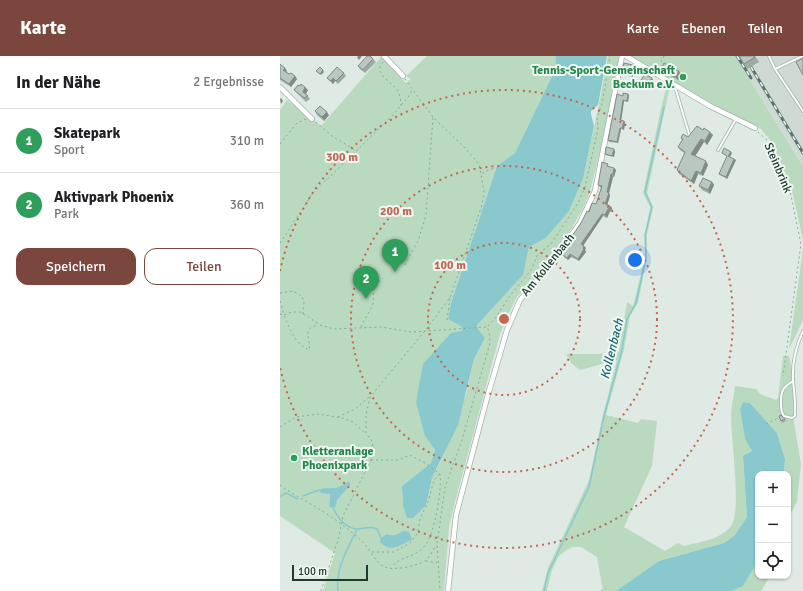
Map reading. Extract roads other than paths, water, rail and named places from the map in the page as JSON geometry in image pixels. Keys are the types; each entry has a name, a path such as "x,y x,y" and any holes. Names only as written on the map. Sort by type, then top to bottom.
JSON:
{"street":[{"name":"Am Kollenbach","path":"448,591 456,515 487,398 507,330 520,300 552,262 580,223 589,206 595,191 622,56"},
{"path":"626,56 674,86 755,128"},
{"path":"385,57 403,76"},
{"path":"280,87 311,118"}],"lane":[{"path":"769,56 803,111"},
{"path":"776,69 803,56"},
{"path":"674,86 690,137"},
{"path":"718,150 736,119"},
{"path":"793,381 783,390 781,413 784,416 792,418 794,416 795,409 793,381 794,356 803,331"}],"water":[{"path":"556,56 607,56 598,105 591,111 594,126 583,179 569,211 546,238 529,247 523,275 477,325 478,329 485,338 474,359 458,425 432,478 426,505 413,518 407,518 403,506 402,486 431,463 435,450 425,436 416,402 423,364 451,333 462,331 462,327 448,319 451,303 497,166 515,153 555,70"},
{"path":"743,402 750,403 777,433 785,459 784,471 755,471 755,566 743,586 732,591 616,591 659,561 724,543 735,535 747,517 743,456 752,451 745,439 740,410"},
{"path":"350,482 350,485 337,500 336,506 333,508 329,505 330,494 321,493 319,490 325,488 337,488"},
{"path":"403,531 409,532 412,540 392,548 384,546 380,542 381,538 387,534 395,535"}],"waterway":[{"name":"Kollenbach","path":"544,591 548,573 589,487 604,416 622,350 627,319 636,303 646,258 645,235 652,207 645,192 664,107"},
{"path":"303,496 319,490"},
{"path":"280,497 286,493 298,499"},
{"path":"333,508 337,516 346,525 354,529 369,527 377,529 381,538"},
{"path":"338,591 338,574 340,567 357,529"}],"railway":[{"path":"737,56 751,78"},
{"path":"751,67 803,153"}],"place":[{"name":"Tennis-Sport-Gemeinschaft Beckum e.V.","path":"683,77"},
{"name":"Skatepark","path":"395,272"},
{"name":"Aktivpark Phoenix","path":"366,299"},
{"name":"Kletteranlage Phoenixpark","path":"294,458"}]}
